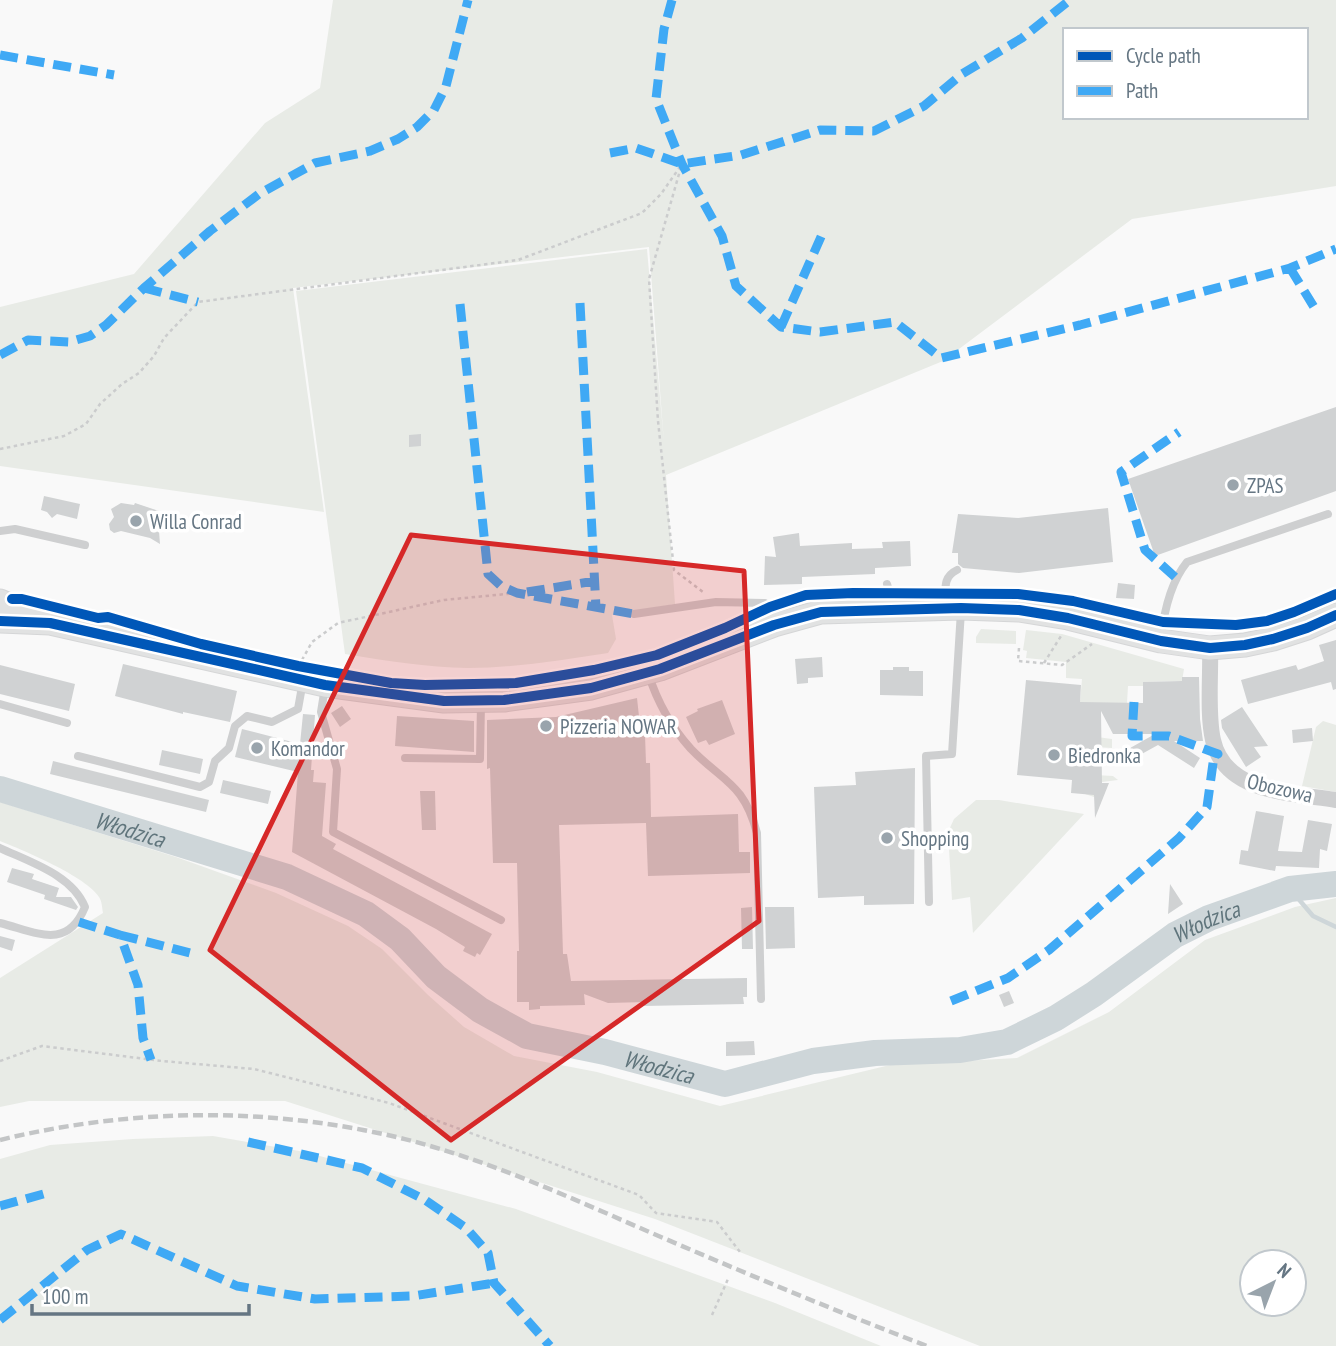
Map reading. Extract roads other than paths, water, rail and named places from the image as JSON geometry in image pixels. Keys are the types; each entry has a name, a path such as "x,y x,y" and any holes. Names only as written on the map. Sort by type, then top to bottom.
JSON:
{"street":[{"path":"0,601 50,623 87,632 444,701 504,700 591,688 648,673 774,625 821,612 953,608 1019,610 1068,618 1161,641 1210,648 1273,639 1336,615"},
{"path":"0,621 50,623"},
{"path":"0,633 87,632"},
{"name":"Obozowa","path":"1210,648 1213,741 1226,768 1237,778 1254,785 1336,800"}],"lane":[{"path":"1161,641 1163,622 1175,577 1187,562 1328,514"},
{"path":"0,531 15,529 85,545"},
{"path":"929,902 926,755 952,754 953,608 946,580 948,574 957,570"},
{"path":"887,584 890,594 888,609"},
{"path":"634,614 716,602 765,603 769,607 774,625"},
{"path":"648,673 655,696 681,737 744,798 752,814 757,833 761,999"},
{"path":"78,756 201,787 209,782 215,761 229,748 235,726 247,716 272,722 298,709 309,677"},
{"path":"309,677 337,769 333,832 501,920"},
{"path":"405,758 480,759 481,700"},
{"path":"0,704 67,723"},
{"path":"0,848 52,873 80,895 85,907 79,922 66,933 48,935 0,923"}],"waterway":[{"name":"Włodzica","path":"0,789 287,877 366,914 400,939 436,977 480,1010 527,1036 605,1052 725,1084 813,1061 875,1053 960,1050 1007,1042 1056,1018 1175,935 1209,918 1290,889 1336,884"},
{"path":"1290,889 1313,916 1336,927"}],"railway":[{"path":"0,1140 90,1123 136,1118 227,1115 318,1123 400,1138 508,1172 927,1346"}],"place":[{"name":"ZPAS","path":"1233,485"},
{"name":"Willa Conrad","path":"136,521"},
{"name":"Pizzeria NOWAR","path":"546,726"},
{"name":"Komandor","path":"257,748"},
{"name":"Biedronka","path":"1054,755"},
{"name":"Shopping","path":"887,838"}]}
